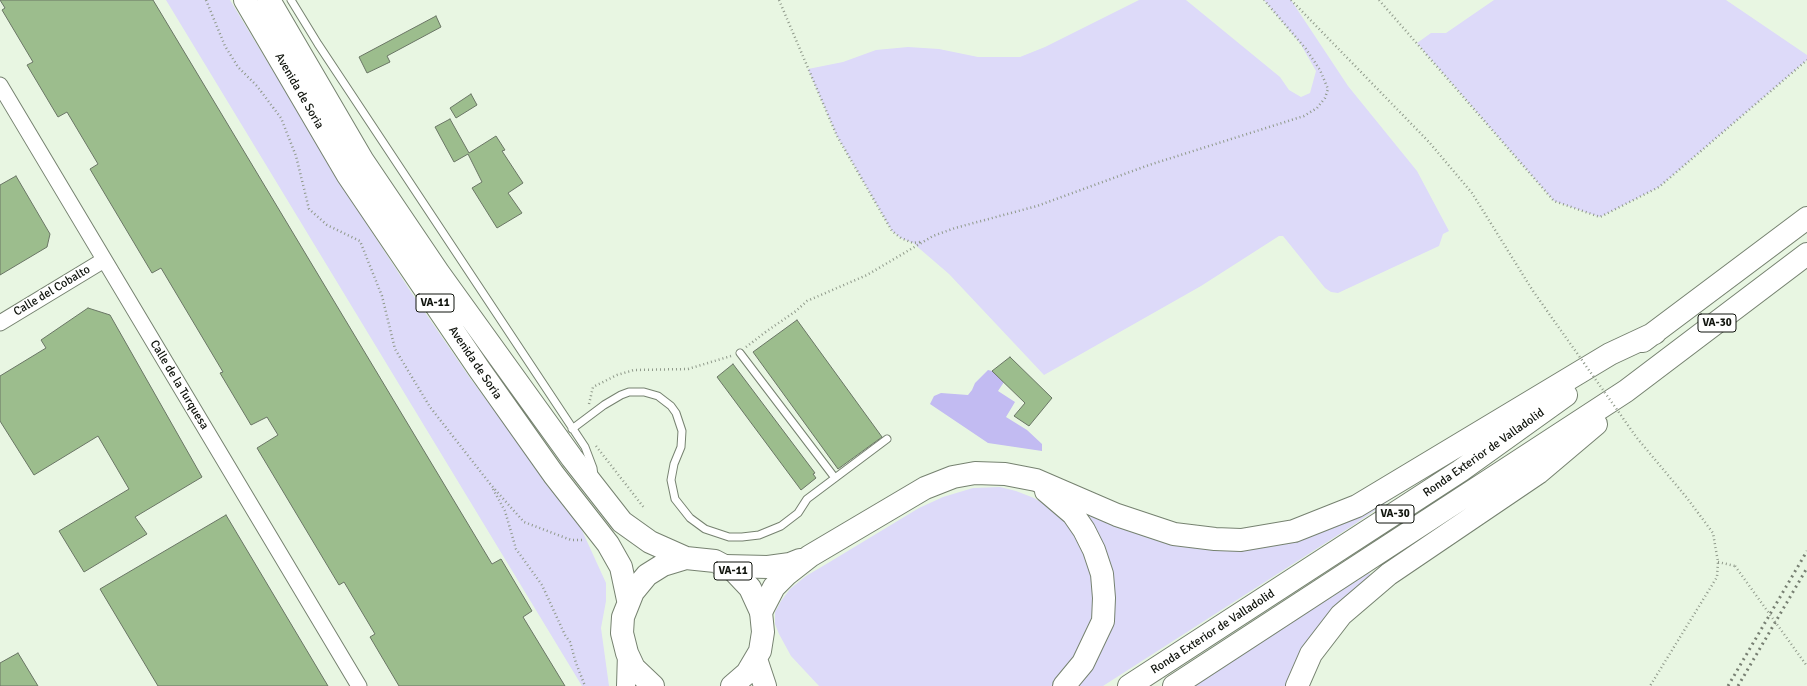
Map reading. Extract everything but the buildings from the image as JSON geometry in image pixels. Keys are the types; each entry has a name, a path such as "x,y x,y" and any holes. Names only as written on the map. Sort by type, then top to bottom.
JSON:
{"highway":[{"name":"Avenida de Soria","path":"245,0 347,174 479,369 554,475 608,544 621,568 628,600"},
{"name":"Avenida de Soria","path":"269,0 363,161 495,352 596,488 622,522 650,542 686,558"},
{"name":"Ronda Exterior de Valladolid","path":"1129,686 1460,471 1654,333 1807,218"},
{"name":"Ronda Exterior de Valladolid","path":"1174,686 1626,391 1807,254"},
{"path":"761,612 774,587 787,574 810,556 925,488 953,477 975,473 998,473 1048,484 1117,515 1174,534 1215,539 1241,540 1294,531 1357,506 1610,354 1654,333"},
{"path":"1297,686 1311,654 1341,615 1389,574 1538,473 1599,421 1626,391"},
{"path":"1017,476 1054,496 1073,514 1094,550 1102,574 1104,598 1103,621 1083,663 1064,686"},
{"path":"725,566 757,568 779,567 810,556"},
{"name":"VA-11","path":"653,686 634,668 627,653 622,633 623,616 628,600 640,582 651,572 663,565 686,558 706,559 725,566 739,576 750,588 761,612 763,632 762,644 756,659 747,673 732,686"},
{"path":"756,659 765,686"}],"street":[{"name":"Calle de la Turquesa","path":"0,85 358,686"},
{"name":"Calle del Cobalto","path":"0,323 104,260"},
{"path":"626,686 627,653"}],"lane":[{"name":"Avenida de Soria","path":"291,0 322,51 575,427 593,468 596,488"},
{"path":"740,353 835,478"},
{"path":"575,427 612,400 629,392 658,396 671,406 676,413 682,431 681,447 674,464 671,480 675,499 698,525 716,534 729,537 759,535 781,526 798,513 808,499 887,439"}],"path":[{"path":"206,0 225,46 238,67 257,86 281,118 296,156 309,209 327,225 360,241 382,296 395,348 430,408 491,485 524,522 571,540 585,540"},
{"path":"780,0 837,136 892,231 901,238 913,242 921,242"},
{"path":"591,414 589,404 593,387 618,375 634,370 688,369 740,353 807,301 867,275 921,242 955,228 1038,206 1149,165 1304,116 1317,108 1325,98 1328,89 1320,70 1306,49 1264,0"},
{"path":"1290,0 1429,142 1472,193 1534,291 1637,438 1688,498 1713,532 1718,562 1717,577 1650,686"},
{"path":"1379,0 1554,201 1600,217 1658,187 1807,60"},
{"path":"575,427 588,436 645,509"},
{"path":"491,485 505,511 516,549 542,585 565,635 570,642 585,686"},
{"path":"1718,562 1734,566 1807,666"}],"shaded area":[{"path":"166,0 230,0 355,206 411,292 470,378 580,526 606,583 606,601 601,628 609,686 582,686"},
{"path":"1139,0 1186,0 1280,77 1289,90 1301,97 1310,93 1316,71 1300,43 1264,0 1291,0 1348,86 1417,171 1449,231 1443,234 1439,246 1338,293 1331,292 1325,288 1283,236 1279,236 1201,286 1044,375 949,274 913,243 901,238 892,231 837,136 808,69 843,62 876,50 908,47 939,49 978,57 1020,57 1045,47"},
{"path":"1494,0 1726,0 1807,55 1807,60 1659,187 1600,217 1554,201 1417,43 1431,33 1446,33"},
{"path":"988,370 992,371 1004,382 998,391 1015,402 1006,417 1027,430 1042,444 1042,451 988,443 930,404 934,396 941,393 968,395 975,383"},
{"path":"1000,487 1034,498 1049,507 1070,524 1093,571 1094,604 1089,631 1070,664 1053,686 819,686 791,656 775,624 775,612 790,589 806,576 919,508 943,497 973,488"},
{"path":"1399,494 1352,526 1103,686 1072,686 1101,648 1083,516 1085,507 1182,543 1377,504"},
{"path":"1369,573 1373,578 1290,676 1286,686 1192,686"}],"railway":[{"path":"1728,686 1807,551"},
{"path":"1738,686 1807,568"}]}
